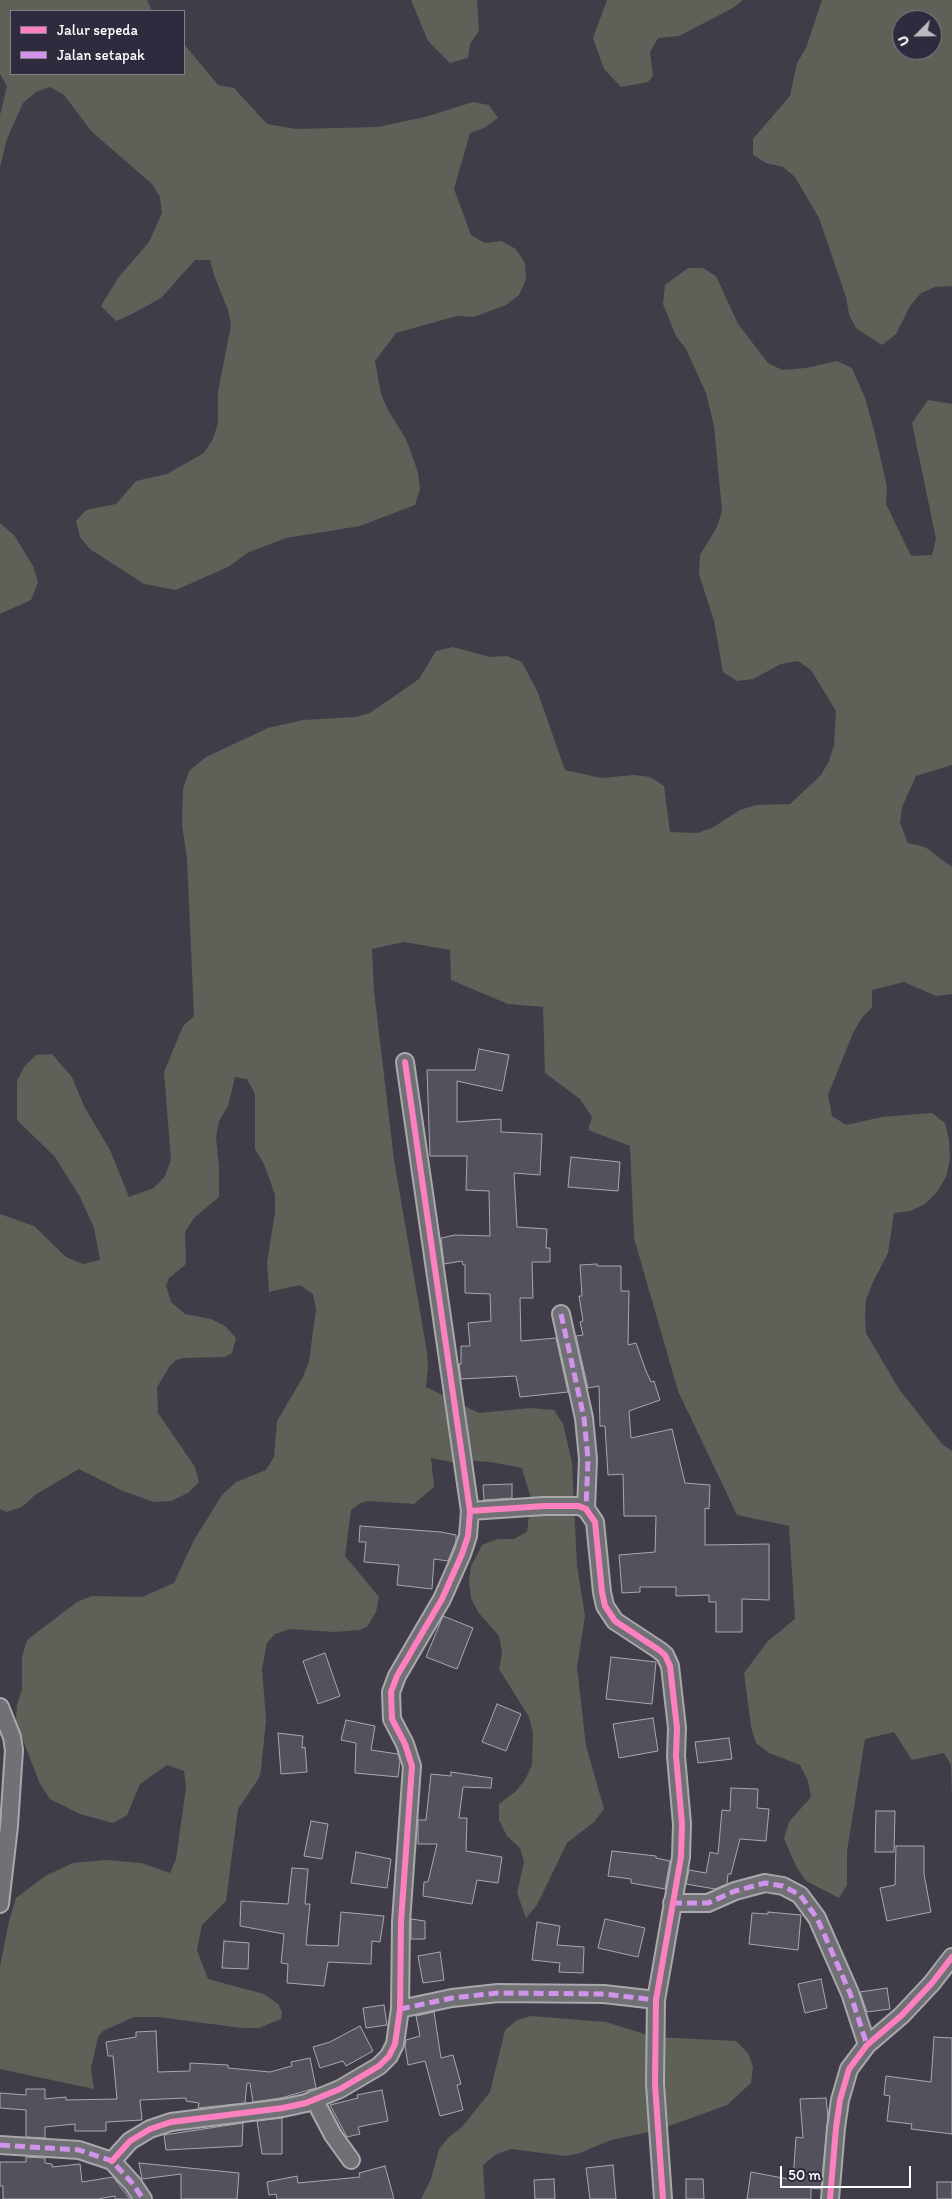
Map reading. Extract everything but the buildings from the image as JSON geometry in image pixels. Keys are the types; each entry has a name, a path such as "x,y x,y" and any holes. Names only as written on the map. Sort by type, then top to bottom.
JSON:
{"street":[{"path":"112,2161 130,2141 150,2129 172,2122 268,2110 314,2099 340,2090 380,2066 396,2044 400,2008 401,1922 412,1766 405,1744 392,1720 391,1692 396,1676 442,1599 458,1563 468,1536 470,1511 405,1062"},
{"path":"561,1314 584,1418 588,1459 586,1508 595,1522 605,1606 615,1621 665,1656 673,1677 677,1728 676,1756 682,1824 680,1856 656,2000 655,2084 663,2199"},
{"path":"470,1511 544,1506 578,1506 586,1508"},
{"path":"0,1707 3,1724 14,1750 9,1826 0,1904"},
{"path":"672,1903 708,1903 735,1891 765,1883 783,1886 800,1895 817,1918 850,1993 866,2045"},
{"path":"830,2199 840,2100 849,2069 866,2045 902,2015 932,1982 952,1956"},
{"path":"400,2008 452,1998 498,1993 604,1994 656,2000"},
{"path":"314,2099 333,2135 351,2160"},
{"path":"0,2145 79,2150 112,2161 133,2184 143,2199"}],"shaded area":[{"path":"0,0 147,0 152,10 10,10 10,75 185,75 185,45 218,85 234,88 267,124 296,129 378,127 425,117 473,102 489,105 498,118 484,128 470,133 454,189 471,235 485,243 501,241 516,249 525,263 526,280 519,295 506,305 474,317 457,316 396,333 375,361 381,394 388,410 406,439 418,472 420,489 415,505 360,526 286,538 249,552 228,567 176,590 144,584 90,549 80,537 76,521 86,510 116,504 136,481 167,474 204,453 213,439 218,423 218,392 231,325 228,310 210,260 195,260 161,298 116,321 101,306 118,278 149,242 162,213 160,197 152,184 92,132 64,95 50,87 36,92 23,103 7,139 0,167 0,115 7,86 0,74"},
{"path":"411,0 477,0 479,31 470,44 468,58 450,63 428,41"},
{"path":"607,0 743,0 733,8 679,36 658,38 650,52 653,76 648,82 621,87 604,69 593,38"},
{"path":"822,0 952,0 952,286 935,287 921,293 910,306 896,334 882,345 856,328 849,314 846,297 819,218 795,177 783,167 766,163 753,155 753,139 790,96 797,63 806,48"},
{"path":"688,268 703,268 716,276 738,324 768,363 782,370 806,368 837,361 852,368 865,398 875,434 887,487 886,504 911,556 932,555 936,539 912,423 928,400 952,404 952,765 916,776 902,807 900,823 908,843 925,847 952,867 952,994 936,996 904,982 872,990 872,1007 861,1019 853,1033 828,1095 832,1116 846,1125 882,1117 932,1113 945,1123 949,1139 950,1160 946,1177 937,1192 925,1204 910,1211 894,1213 888,1253 866,1300 865,1318 866,1333 899,1389 942,1444 952,1451 952,1800 951,1765 944,1753 912,1760 894,1732 865,1739 847,1851 847,1885 839,1898 806,1881 797,1868 784,1839 789,1822 811,1797 808,1781 800,1765 769,1753 756,1743 751,1727 744,1673 768,1641 795,1619 789,1526 737,1515 678,1391 634,1238 630,1146 588,1130 592,1117 580,1099 545,1073 543,1007 508,1004 451,980 450,950 404,942 372,949 374,991 394,1160 427,1352 426,1387 479,1413 530,1408 554,1410 563,1424 572,1462 577,1566 585,1616 577,1667 586,1746 604,1809 594,1822 567,1843 537,1905 526,1918 517,1893 524,1862 520,1848 507,1836 499,1820 499,1804 515,1792 525,1780 532,1765 533,1733 529,1717 499,1669 502,1653 499,1636 478,1612 471,1598 469,1582 471,1566 482,1545 498,1539 514,1539 527,1532 531,1499 522,1468 490,1462 456,1463 431,1458 434,1487 414,1504 369,1501 361,1503 351,1510 345,1556 379,1597 376,1612 367,1627 360,1630 334,1632 290,1629 275,1634 267,1643 262,1669 266,1720 261,1770 259,1778 238,1809 226,1901 202,1925 197,1950 208,1979 264,1994 278,2004 282,2012 281,2019 259,2028 242,2028 158,2017 134,2017 103,2031 98,2037 91,2068 94,2089 0,2069 0,1966 9,1921 16,1898 45,1876 73,1863 106,1860 141,1863 170,1873 176,1859 186,1788 184,1771 167,1765 140,1784 127,1815 113,1823 80,1814 50,1799 40,1784 16,1722 17,1705 22,1689 22,1657 27,1640 77,1602 92,1596 142,1597 174,1583 194,1540 222,1495 236,1482 266,1470 274,1457 277,1421 303,1377 309,1361 316,1309 313,1294 300,1285 269,1292 267,1263 275,1212 275,1195 264,1164 255,1149 255,1094 247,1079 235,1077 228,1106 219,1121 216,1137 219,1197 194,1218 185,1232 186,1264 169,1278 166,1286 171,1302 185,1314 211,1319 225,1326 236,1338 232,1353 225,1357 184,1358 176,1360 157,1387 158,1413 195,1467 199,1482 188,1493 171,1501 154,1502 123,1491 79,1469 35,1495 22,1507 7,1512 0,1509 0,1214 34,1226 66,1257 83,1264 100,1260 94,1228 80,1197 55,1157 17,1120 17,1081 24,1067 36,1055 52,1054 72,1077 85,1108 110,1150 129,1197 154,1188 165,1176 171,1160 164,1072 183,1026 194,1016 187,859 182,825 183,789 189,771 206,757 268,728 303,720 355,717 370,713 419,679 436,651 453,647 490,657 507,656 522,662 538,693 565,770 601,778 634,775 650,777 664,786 670,832 697,833 712,828 740,810 756,805 790,804 821,775 829,761 834,745 836,711 811,670 798,661 781,664 753,679 737,681 723,672 714,621 699,574 700,555 717,527 722,511 714,426 706,393 686,349 676,336 663,304 665,285"},
{"path":"0,523 14,535 33,566 38,582 31,600 0,614"},
{"path":"531,2016 606,2022 654,2037 736,2041 748,2053 753,2067 751,2083 727,2105 658,2130 611,2140 580,2153 565,2156 511,2149 495,2155 483,2165 485,2199 421,2199 431,2179 439,2149 449,2137 462,2127 490,2092 505,2030 517,2020"}],"marked path":[{"path":"561,1314 584,1418 588,1459 586,1509"},
{"path":"672,1903 708,1903 735,1891 765,1883 783,1886 800,1895 817,1918 850,1993 867,2045"},
{"path":"400,2009 452,1998 498,1993 604,1994 656,2000"},
{"path":"0,2145 79,2150 112,2161 133,2184 143,2199"}],"cycle path":[{"path":"112,2161 130,2141 150,2129 171,2122 283,2108 306,2103 340,2089 379,2066 389,2056 395,2044 400,2009 401,1922 412,1766 405,1744 392,1719 391,1692 397,1676 442,1599 462,1554 468,1536 470,1511 405,1062"},
{"path":"470,1511 544,1506 579,1506 586,1509 595,1522 605,1606 615,1621 665,1655 670,1666 677,1728 676,1756 682,1824 681,1857 656,2000 655,2084 663,2199"},
{"path":"830,2199 840,2100 849,2069 867,2045 902,2015 932,1983 952,1957"}]}
